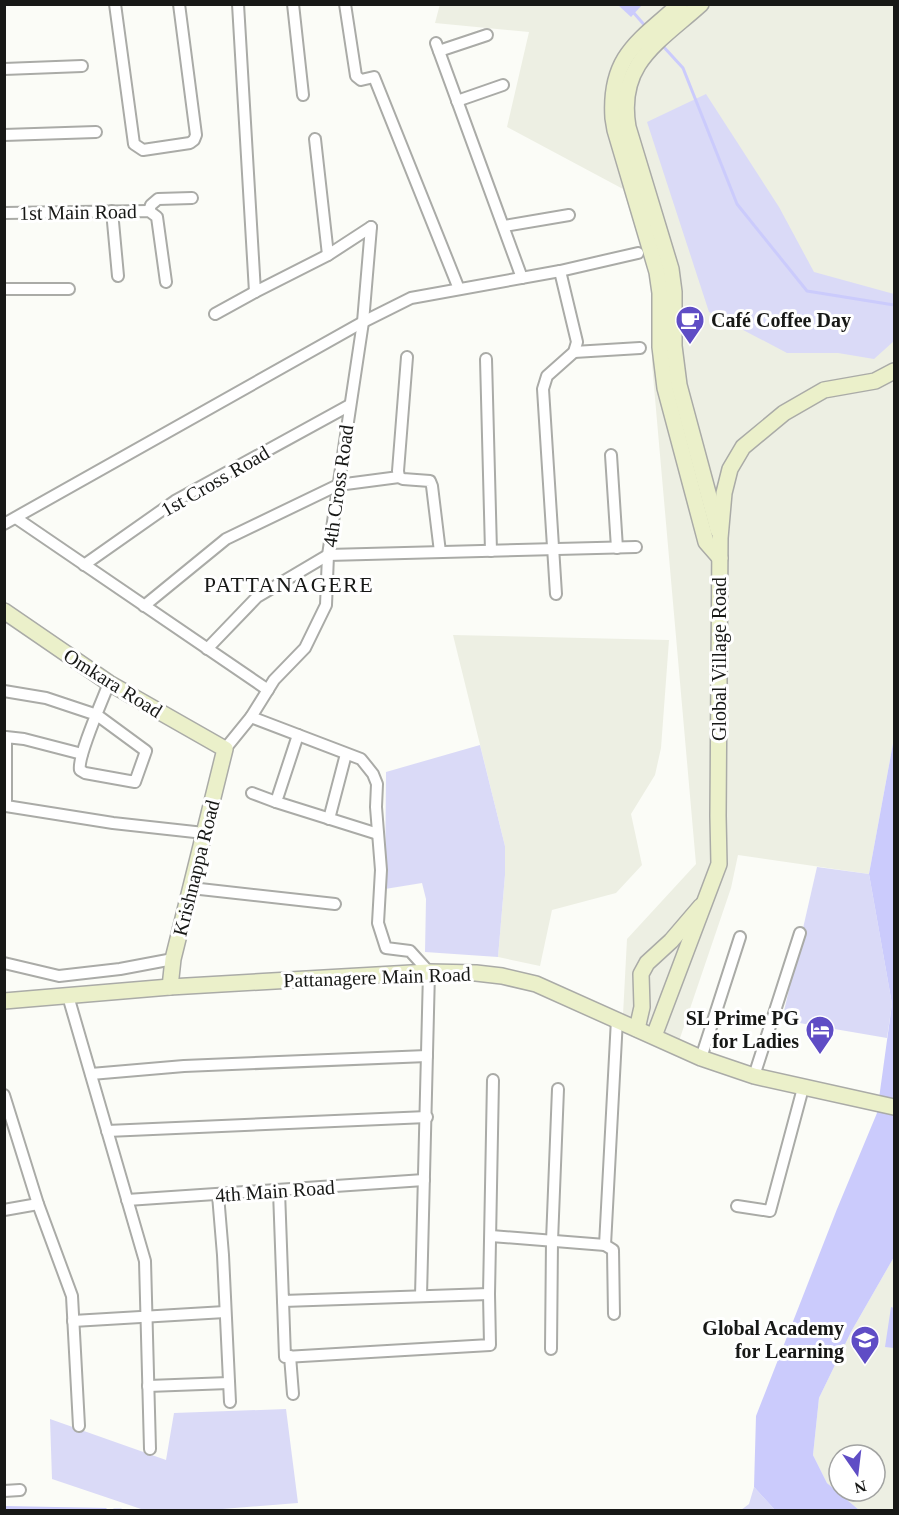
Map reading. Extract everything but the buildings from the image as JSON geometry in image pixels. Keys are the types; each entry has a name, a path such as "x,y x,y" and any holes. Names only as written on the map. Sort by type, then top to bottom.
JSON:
{"street":[{"path":"115,4 134,144 142,150 190,143 196,135 179,4"},
{"path":"238,4 255,292"},
{"path":"293,4 303,95"},
{"path":"345,4 356,76 362,80 374,76 459,289"},
{"path":"701,4 683,11 618,72 612,105 615,130 659,281 660,347 669,407 706,542 720,558"},
{"path":"487,34 438,47 522,278"},
{"path":"634,55 628,85 626,116 671,269 674,292 674,346 679,385 720,538"},
{"path":"4,69 82,66"},
{"path":"457,101 503,85"},
{"path":"4,135 96,132"},
{"path":"215,314 328,255 315,139"},
{"path":"149,211 151,205 158,199 192,198"},
{"name":"1st Main Road","path":"4,213 149,211 157,217 166,282"},
{"path":"112,212 118,276"},
{"path":"504,226 569,215"},
{"name":"4th Cross Road","path":"225,749 251,717 274,680 305,648 326,605 328,555 363,322 371,227 328,255"},
{"path":"4,524 411,297 560,271 638,254"},
{"path":"556,594 543,389 547,376 573,352 577,342 560,271"},
{"path":"4,290 69,289"},
{"path":"573,352 640,348"},
{"path":"399,477 406,357"},
{"path":"486,359 491,551"},
{"name":"Global Village Road","path":"654,1036 719,864 717,816 720,538 730,469 742,447 784,413 824,390 875,381 894,371"},
{"name":"1st Cross Road","path":"84,565 175,501 350,405"},
{"path":"611,455 616,548"},
{"path":"144,606 226,539 338,485 399,477 430,482 440,552"},
{"path":"15,518 268,690"},
{"path":"207,649 257,597 328,555 636,547"},
{"name":"Omkara Road","path":"4,611 109,684 225,749"},
{"path":"4,691 46,698 97,715 146,751 136,780 132,782 85,773 78,765 82,754 97,715 109,684"},
{"path":"251,717 361,759 373,774 377,784 376,807 381,870 378,923 386,948 410,951 429,972 421,1296"},
{"path":"276,802 298,735"},
{"path":"82,754 24,739 6,737 5,809 204,833"},
{"name":"Krishnappa Road","path":"170,987 173,959 225,749"},
{"path":"329,819 346,754"},
{"path":"252,793 378,834"},
{"path":"191,888 335,904"},
{"path":"637,1029 642,1007 641,974 647,963 707,899"},
{"path":"754,1076 800,933"},
{"path":"700,1058 740,937"},
{"path":"4,963 59,976 120,969 173,959"},
{"name":"Pattanagere Main Road","path":"4,1001 170,987 429,972 502,976 536,984 700,1058 754,1076 894,1107"},
{"path":"68,996 145,1261 150,1449"},
{"path":"605,1245 616,1019"},
{"path":"91,1074 184,1066 427,1056"},
{"path":"279,1191 285,1356 490,1346 493,1080"},
{"path":"737,1206 770,1211 803,1088"},
{"path":"551,1349 552,1241 558,1089"},
{"path":"4,1095 38,1204 72,1296 79,1426"},
{"path":"107,1131 427,1117"},
{"name":"4th Main Road","path":"127,1200 424,1180"},
{"path":"218,1195 230,1402"},
{"path":"4,1210 38,1204"},
{"path":"491,1236 605,1245 613,1250 614,1314"},
{"path":"283,1301 489,1294"},
{"path":"73,1321 225,1312"},
{"path":"290,1356 293,1394"},
{"path":"148,1386 229,1383"},
{"path":"4,1491 20,1490"}],"shaded area":[{"path":"440,4 894,5 894,738 869,874 738,855 731,888 679,1041 623,1015 627,939 696,864 652,364 652,283 623,189 507,127 529,32 435,23"},
{"path":"706,94 779,207 814,272 894,294 894,341 874,359 838,353 787,353 709,312 647,122"},
{"path":"453,635 669,640 661,748 655,775 631,814 642,865 616,893 552,910 540,966 498,957 505,875 505,846"},
{"path":"480,745 505,846 505,875 498,957 425,952 426,899 422,883 385,889 386,772"},
{"path":"817,867 869,874 892,1004 887,1038 782,1020"},
{"name":"Global Academy for Learning","path":"894,1257 894,1510 859,1510 851,1503 887,1503 887,1443 827,1443 827,1483 813,1455 819,1398 851,1332"},
{"path":"286,1409 298,1503 210,1510 144,1510 52,1479 50,1419 166,1460 174,1413"},
{"path":"754,1487 775,1510 741,1510 749,1504"}],"water":[{"path":"618,5 642,5 631,17"},
{"path":"894,738 894,1257 851,1332 819,1398 813,1455 827,1483 827,1503 851,1503 859,1510 775,1510 754,1487 756,1416 877,1113 892,1004 869,874"},
{"path":"891,1307 894,1308 894,1348 885,1347"},
{"path":"5,1506 107,1508 105,1510 5,1510"}],"waterway":[{"path":"633,12 647,28"},
{"path":"661,44 683,68 737,204 807,291 894,305"},
{"path":"114,1510 121,1510"}],"place":[{"name":"Café Coffee Day","path":"690,346"},
{"name":"SL Prime PG for Ladies","path":"820,1056"},
{"name":"Global Academy for Learning","path":"865,1366"}],"district":[{"name":"PATTANAGERE","path":"289,584"}]}
